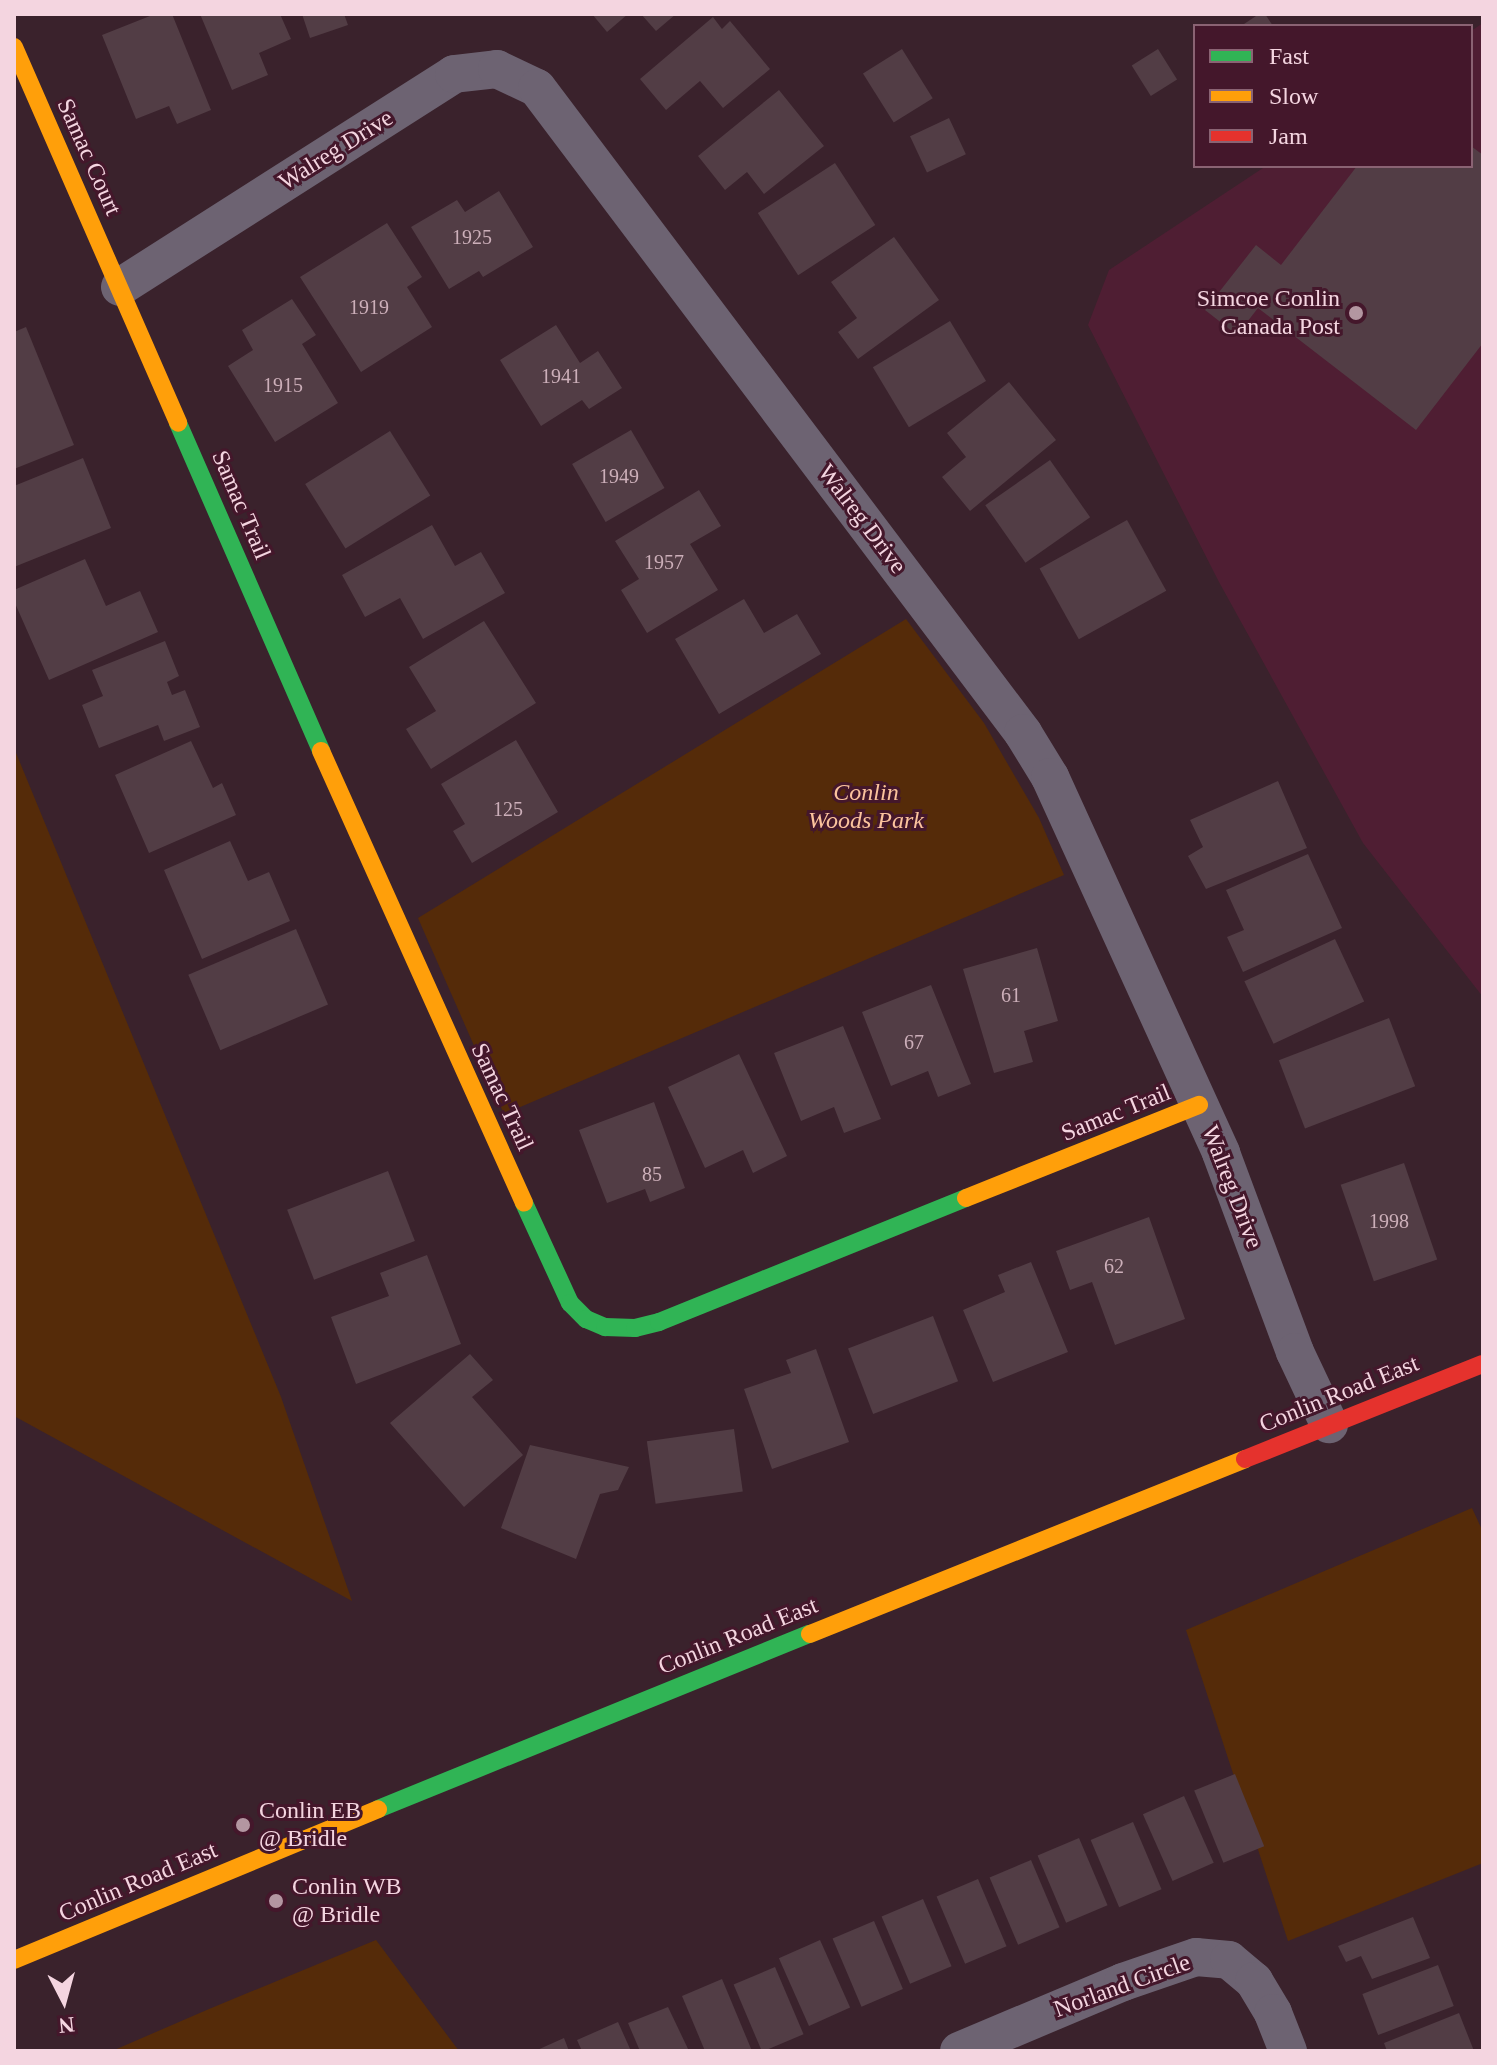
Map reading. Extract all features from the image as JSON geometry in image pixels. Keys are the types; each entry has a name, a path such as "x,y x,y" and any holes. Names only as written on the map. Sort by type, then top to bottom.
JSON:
{"street":[{"name":"Samac Court","path":"14,47 120,287"},
{"name":"Walreg Drive","path":"120,287 454,74 497,69 537,88 1023,733 1050,777 1199,1105 1295,1352 1329,1424"},
{"name":"Samac Trail","path":"120,287 405,943 570,1303 586,1319 605,1327 635,1328 659,1322 1199,1105"},
{"name":"Conlin Road East","path":"14,1960 469,1771 1483,1364"},
{"name":"Norland Circle","path":"959,2051 1123,1982 1196,1957 1229,1960 1254,1981 1273,2013 1288,2051"}],"shaded area":[{"path":"1483,23 1483,997 1363,843 1219,582 1088,325 1109,270 1263,168 1473,168 1473,30"}],"green space":[{"name":"Conlin Woods Park","path":"906,619 984,723 1039,818 1064,875 504,1114 418,918"},
{"path":"14,748 281,1397 352,1601 14,1416"},
{"path":"1472,1508 1483,1532 1483,1863 1288,1941 1186,1630"},
{"path":"376,1940 459,2051 112,2051 209,2009"}],"building":[{"path":"155,14 172,14 211,110 177,124 169,106 136,119 102,35"},
{"path":"200,14 280,14 291,39 259,53 268,75 232,90"},
{"path":"302,14 344,14 348,25 310,38"},
{"path":"592,14 628,14 607,32"},
{"path":"641,14 676,14 656,31"},
{"path":"1259,14 1265,14 1272,24 1244,24"},
{"path":"713,17 722,29 730,21 770,69 723,108 700,81 666,110 640,79"},
{"path":"902,49 933,98 894,123 863,73"},
{"path":"1158,49 1177,80 1151,96 1132,65"},
{"path":"779,90 824,146 764,194 747,172 725,190 698,156"},
{"path":"949,118 966,154 927,172 910,136"},
{"path":"1473,148 1483,155 1483,343 1416,430 1258,308 1237,335 1205,310 1256,245 1281,265 1355,168 1473,168"},
{"path":"835,163 875,225 798,275 758,213"},
{"path":"499,191 533,247 483,277 479,271 449,289 411,227 457,200 465,212"},
{"path":"387,223 422,277 407,287 432,327 361,372 300,277"},
{"path":"894,237 939,300 858,359 838,332 857,318 831,282"},
{"path":"292,299 316,335 302,344 338,403 275,442 228,366 253,350 242,330"},
{"path":"950,321 986,381 909,427 873,367"},
{"path":"556,325 580,363 598,351 622,388 589,409 582,400 541,426 500,360"},
{"path":"26,327 74,445 14,469 14,332"},
{"path":"1009,382 1056,440 970,511 942,477 966,457 947,433"},
{"path":"631,430 664,488 606,522 572,464"},
{"path":"390,431 430,495 345,548 305,484"},
{"path":"83,458 111,528 14,567 14,486"},
{"path":"1050,460 1090,517 1025,563 985,505"},
{"path":"699,490 721,526 690,544 718,590 647,633 621,590 639,579 615,541"},
{"path":"1127,520 1166,591 1079,639 1040,568"},
{"path":"432,525 455,566 481,552 505,593 423,639 400,598 365,617 342,575"},
{"path":"85,559 106,606 140,591 158,632 49,680 14,601 14,590"},
{"path":"744,599 764,633 797,614 821,654 719,714 675,639"},
{"path":"484,621 536,703 431,769 406,729 436,711 409,667"},
{"path":"165,641 179,676 167,682 172,695 185,690 200,727 164,741 158,725 99,748 82,705 103,696 92,670"},
{"path":"516,740 558,812 472,863 453,831 465,824 441,784"},
{"path":"191,741 213,788 222,783 236,815 149,853 115,775"},
{"path":"1278,781 1307,848 1206,889 1188,856 1203,847 1190,820"},
{"path":"230,841 248,881 269,872 290,921 202,959 164,870"},
{"path":"1308,854 1342,928 1243,972 1227,937 1244,930 1226,890"},
{"path":"296,929 328,1004 220,1050 188,975"},
{"path":"1335,939 1364,1002 1274,1044 1244,981"},
{"path":"1037,948 1058,1021 1024,1031 1033,1062 994,1073 963,969"},
{"path":"931,985 971,1084 938,1097 928,1071 891,1086 862,1012"},
{"path":"1389,1018 1415,1086 1305,1128 1279,1060"},
{"path":"843,1026 881,1119 844,1133 834,1107 801,1121 774,1053"},
{"path":"739,1054 787,1156 753,1173 743,1150 705,1168 668,1087"},
{"path":"654,1102 685,1188 650,1202 645,1189 607,1203 579,1130"},
{"path":"1404,1163 1437,1259 1374,1281 1341,1185"},
{"path":"388,1171 415,1241 314,1280 287,1210"},
{"path":"1149,1217 1185,1319 1115,1345 1092,1282 1070,1290 1056,1251"},
{"path":"427,1255 461,1344 356,1384 331,1317 389,1296 380,1273"},
{"path":"1031,1262 1068,1352 993,1382 963,1310 1005,1292 998,1275"},
{"path":"933,1316 958,1381 873,1414 848,1349"},
{"path":"816,1349 849,1442 772,1469 744,1389 791,1373 786,1360"},
{"path":"470,1354 493,1380 472,1397 523,1455 464,1507 390,1423"},
{"path":"734,1429 743,1491 656,1504 647,1441"},
{"path":"530,1445 629,1467 618,1490 600,1494 576,1559 501,1528"},
{"path":"1235,1774 1264,1846 1223,1863 1194,1790"},
{"path":"1184,1796 1214,1863 1173,1881 1143,1814"},
{"path":"1133,1822 1162,1889 1119,1907 1091,1840"},
{"path":"1079,1838 1108,1905 1066,1923 1038,1856"},
{"path":"1031,1860 1060,1927 1018,1945 990,1878"},
{"path":"978,1879 1007,1946 965,1964 937,1897"},
{"path":"923,1899 952,1966 910,1984 882,1917"},
{"path":"1413,1917 1430,1958 1372,1979 1361,1956 1346,1962 1338,1946"},
{"path":"874,1921 903,1989 861,2007 833,1939"},
{"path":"820,1940 850,2008 809,2026 779,1958"},
{"path":"1438,1965 1454,2006 1378,2035 1362,1994"},
{"path":"775,1967 804,2034 762,2051 734,1985"},
{"path":"722,1979 752,2051 705,2051 682,1996"},
{"path":"668,2007 689,2051 640,2051 628,2023"},
{"path":"1459,2013 1474,2051 1387,2051 1384,2043"},
{"path":"618,2022 631,2051 582,2051 577,2040"},
{"path":"564,2038 569,2051 535,2051"}],"traffic: fast":[{"path":"178,423 321,751"},
{"path":"524,1203 570,1303 586,1319 605,1327 635,1328 659,1322 966,1198"},
{"path":"378,1809 810,1634"}],"traffic: slow":[{"path":"14,47 178,423"},
{"path":"321,751 524,1203"},
{"path":"966,1198 1199,1105"},
{"path":"810,1634 1245,1459"},
{"path":"14,1960 378,1809"}],"traffic: jam":[{"path":"1245,1459 1483,1364"}],"place":[{"name":"Simcoe Conlin Canada Post","path":"1356,313"},
{"name":"Conlin EB @ Bridle","path":"243,1825"},
{"name":"Conlin WB @ Bridle","path":"276,1901"}]}
